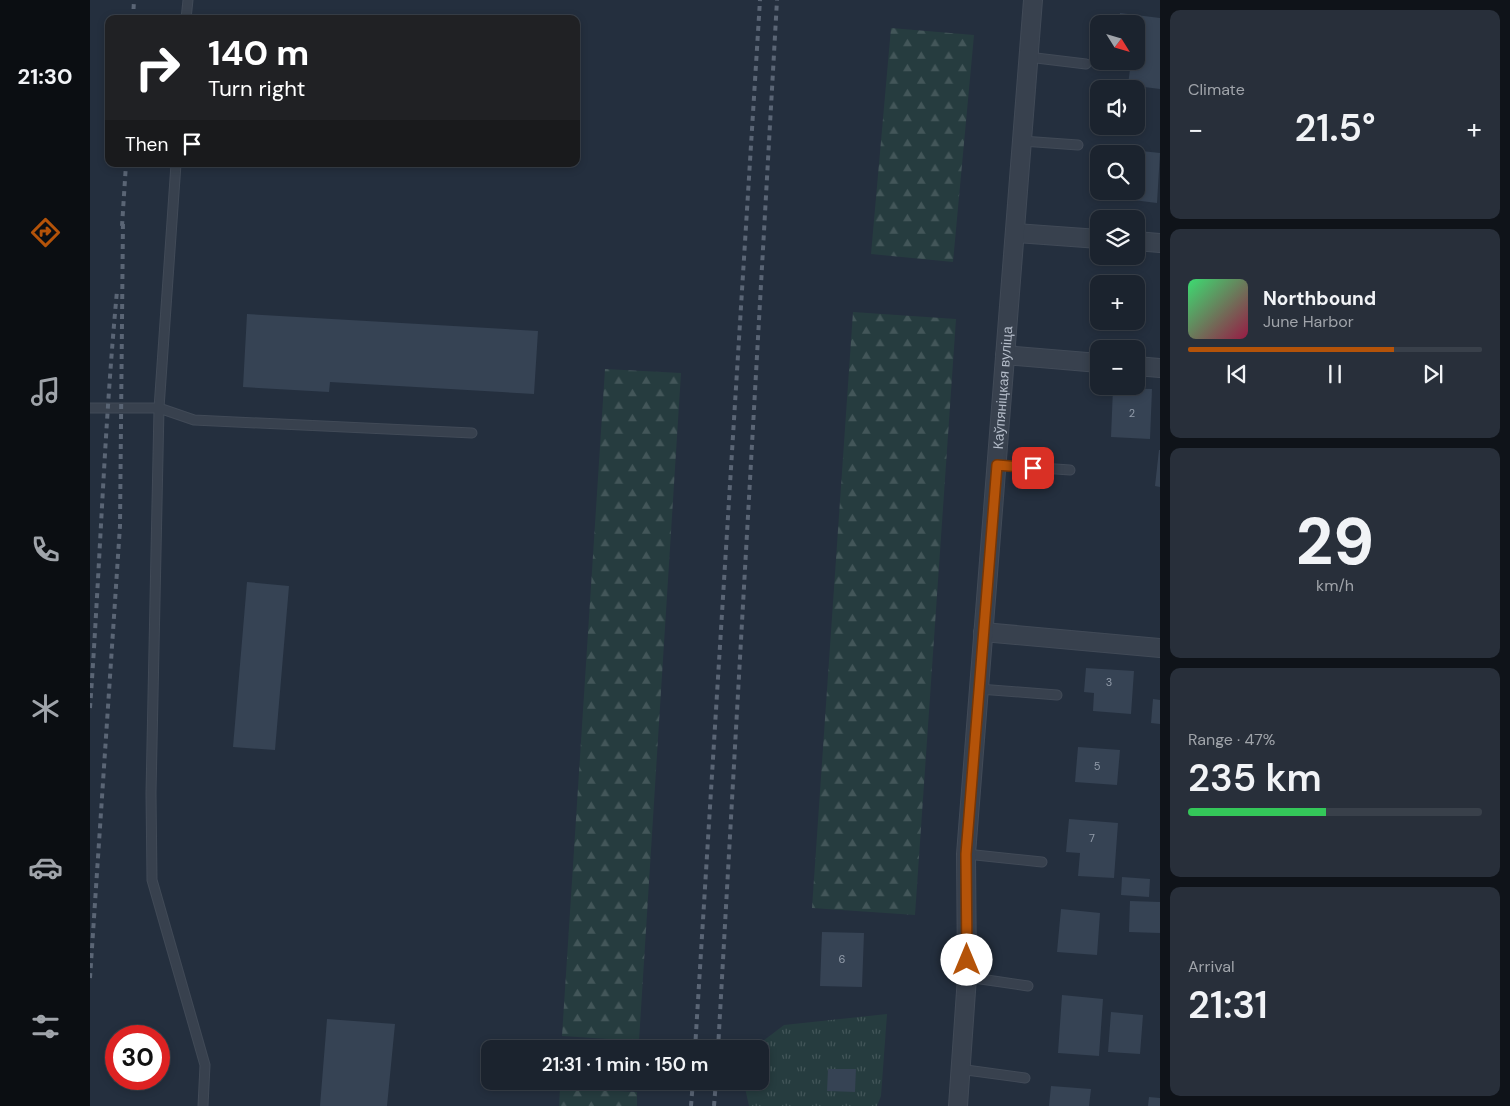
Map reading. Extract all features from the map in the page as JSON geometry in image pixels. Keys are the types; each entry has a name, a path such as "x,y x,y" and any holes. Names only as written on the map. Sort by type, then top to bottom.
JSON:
{"street":[{"name":"Каўпяніцкая вуліца","path":"958,1106 959,1069 967,977 966,854 1033,0"},
{"path":"1014,233 1090,238"},
{"path":"1145,242 1160,243"},
{"path":"1005,355 1090,362"},
{"path":"1145,367 1160,368"},
{"path":"983,632 1160,648"}],"lane":[{"path":"186,15 188,0"},
{"path":"1028,57 1086,64"},
{"path":"1022,141 1078,145"},
{"path":"176,167 159,408 151,793 152,880 205,1065 203,1106"},
{"path":"90,408 159,408 194,420 472,433"},
{"path":"997,465 1070,470"},
{"path":"979,689 1057,695"},
{"path":"966,854 1042,862"},
{"path":"967,977 1028,986"},
{"path":"959,1069 1025,1078"}],"green space":[{"path":"891,28 974,35 953,262 871,254"},
{"path":"853,312 956,319 915,915 812,908"},
{"path":"605,369 681,373 639,1040 562,1036"},
{"path":"887,1014 881,1096 877,1106 749,1106 745,1090 769,1090 769,1040 764,1040 784,1025"},
{"path":"560,1090 637,1092 637,1106 559,1106"}],"building":[{"path":"1120,13 1136,15 1120,15"},
{"path":"1145,16 1160,18 1160,89 1145,87 1145,80 1129,80 1130,70 1145,70"},
{"path":"1145,151 1160,153 1157,203 1133,200 1145,200"},
{"path":"247,314 538,331 534,394 330,382 329,392 243,387"},
{"path":"1145,389 1152,389 1150,439 1111,437 1113,395 1145,395"},
{"path":"1160,450 1160,487 1155,486"},
{"path":"247,582 289,586 275,750 233,747"},
{"path":"1086,668 1134,671 1131,714 1093,711 1094,693 1084,692"},
{"path":"1153,699 1160,700 1160,724 1151,723"},
{"path":"1078,747 1120,750 1117,785 1075,782"},
{"path":"1069,819 1118,823 1114,878 1078,876 1080,853 1066,852"},
{"path":"1122,877 1150,879 1149,897 1121,895"},
{"path":"1130,901 1160,902 1160,933 1129,932"},
{"path":"1061,909 1100,913 1097,955 1057,952"},
{"path":"822,932 864,933 862,987 820,986"},
{"path":"1062,995 1103,999 1099,1056 1058,1053"},
{"path":"1111,1012 1143,1015 1140,1054 1108,1052"},
{"path":"327,1019 395,1024 387,1106 320,1106"},
{"path":"828,1069 856,1069 855,1092 827,1091"},
{"path":"1051,1086 1091,1089 1089,1106 1049,1106"},
{"path":"1149,1097 1160,1098 1160,1106 1148,1106"}],"railway":[{"path":"133,15 134,0"},
{"path":"696,1040 760,0"},
{"path":"719,1040 777,0"},
{"path":"122,226 126,167"},
{"path":"90,978 120,526 123,220"},
{"path":"90,708 117,291"},
{"path":"691,1106 692,1090"},
{"path":"714,1106 715,1090"}],"route":[{"path":"967,960 966,854 997,465 1033,468"}]}
